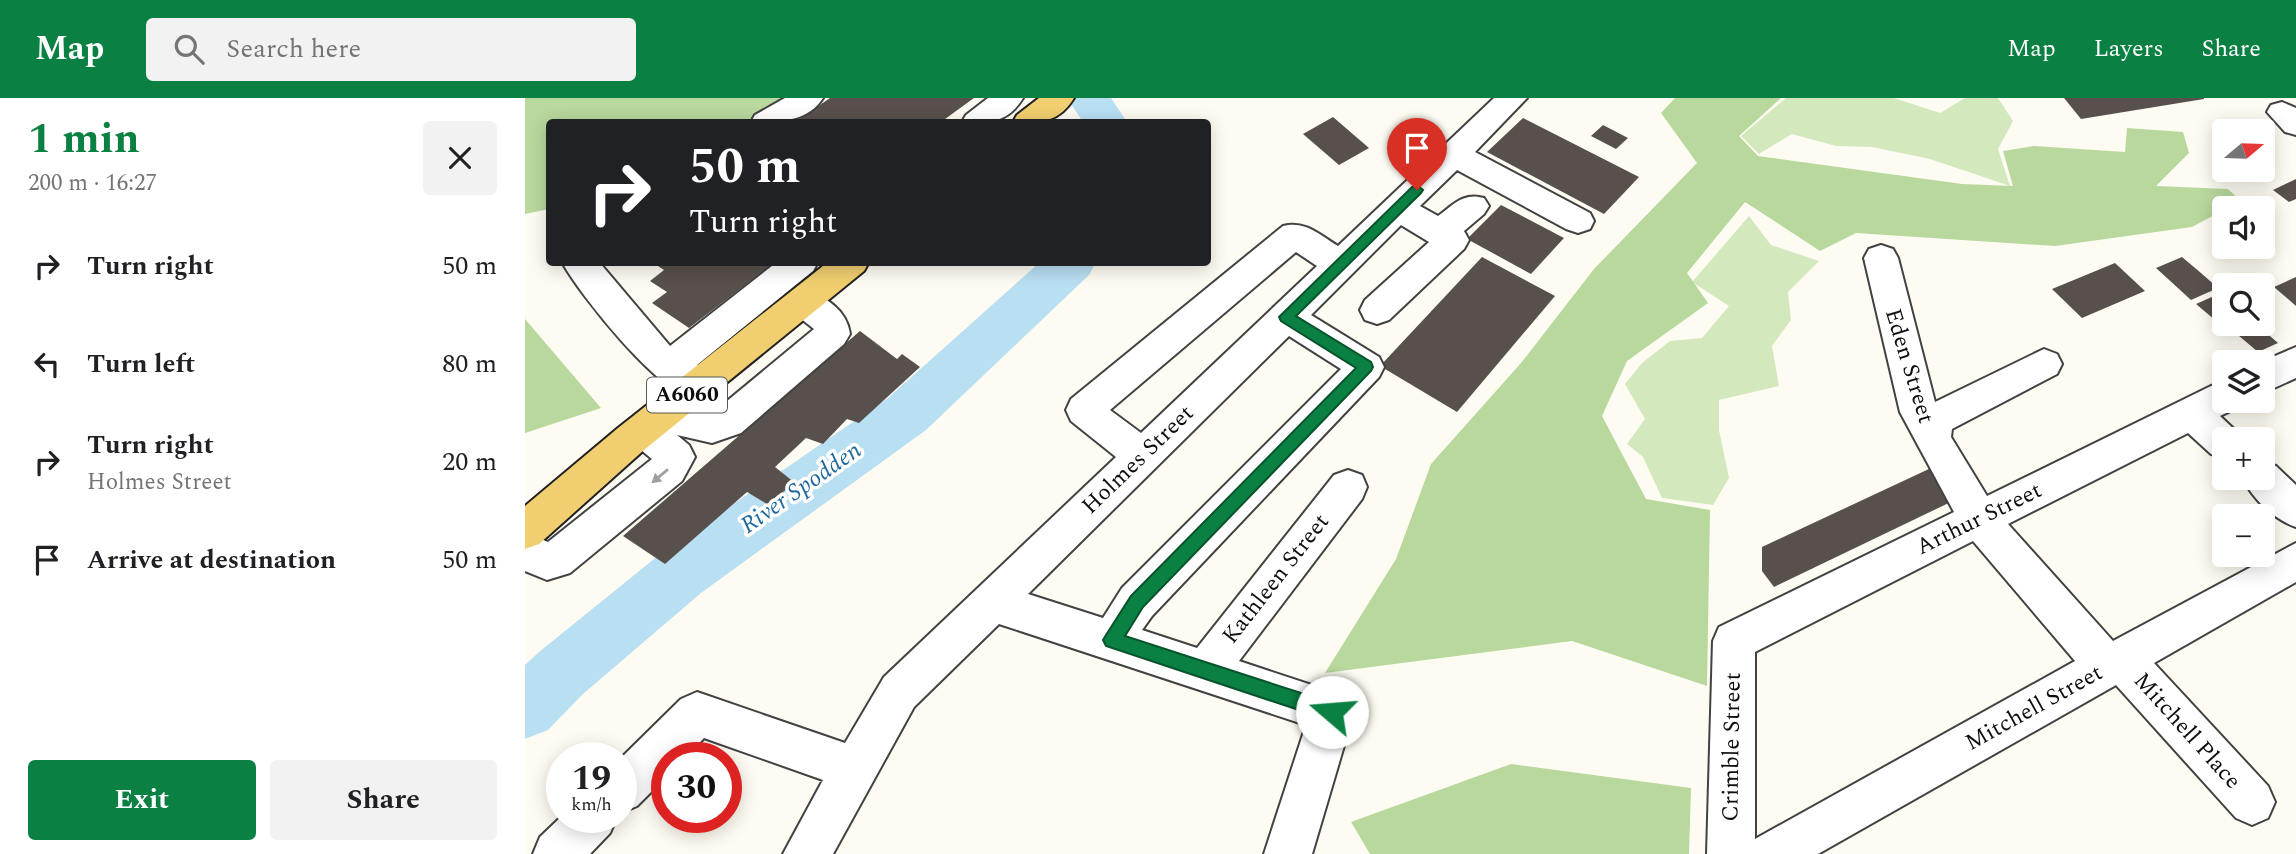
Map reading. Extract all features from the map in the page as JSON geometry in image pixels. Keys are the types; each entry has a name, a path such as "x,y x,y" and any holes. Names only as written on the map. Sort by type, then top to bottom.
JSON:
{"main road":[{"path":"1032,119 1059,98"},
{"name":"A6060","path":"525,531 654,421 684,376 803,302 847,266"}],"street":[{"path":"771,119 808,98"},
{"path":"981,119 1008,98"},
{"name":"Holmes Street","path":"807,854 899,692 1512,98"},
{"path":"1454,154 1578,220"},
{"path":"1440,233 1473,206"},
{"path":"1377,310 1452,240 1398,208"},
{"path":"1142,456 1084,410 1294,235 1340,264"},
{"name":"Eden Street","path":"1881,258 1919,412 1932,439 1979,519 2114,663"},
{"path":"582,266 653,353 684,376 797,266"},
{"path":"654,421 704,430 717,428 728,422 832,334 831,323 803,302"},
{"path":"1112,640 1137,602 1366,367 1286,317"},
{"path":"2275,371 2296,361"},
{"path":"1932,439 1935,421 2044,364"},
{"path":"2208,405 2217,427"},
{"name":"Arthur Street","path":"1734,641 2208,405"},
{"path":"525,550 547,562 556,560 668,469 676,457 654,421"},
{"name":"Kathleen Street","path":"1205,671 1348,487"},
{"path":"2275,490 2296,510"},
{"name":"Mitchell Street","path":"1772,854 2296,561"},
{"path":"992,602 1332,712 1288,854"},
{"name":"Crimble Street","path":"1731,854 1734,641"},
{"name":"Mitchell Place","path":"2114,663 2252,802"},
{"path":"637,774 697,714 855,769"},
{"path":"557,854 578,833"}],"green space":[{"path":"525,98 784,98 750,119 546,119 546,210 525,214"},
{"path":"1675,98 1781,98 1739,136 1758,156 1962,184 2013,186 2003,151 2034,146 2125,152 2127,128 2183,132 2189,153 2156,186 2228,189 2236,196 2212,196 2212,216 2192,227 2055,246 1856,233 1820,251 1745,202 1687,273 1708,303 1627,361 1602,416 1646,499 1710,510 1707,686 1572,641 1325,673 1396,559 1431,464 1521,363 1594,269 1697,163 1661,113"},
{"path":"1786,98 1894,98 1940,113 1965,98 1998,98 2013,121 1998,149 2010,186 1930,159 1872,147 1836,146 1792,134 1759,154 1741,136"},
{"path":"1749,216 1771,245 1819,261 1788,292 1791,320 1772,346 1779,386 1719,400 1719,430 1729,478 1713,505 1662,498 1643,457 1627,444 1645,419 1625,384 1642,363 1670,341 1702,338 1729,306 1692,282"},
{"path":"525,319 601,408 525,433"},
{"path":"1511,764 1691,788 1689,854 1370,854 1351,822"}],"building":[{"path":"830,98 974,98 945,119 799,119"},
{"path":"2064,98 2204,98 2204,99 2081,119"},
{"path":"1333,117 1369,148 1339,165 1303,134"},
{"path":"1523,118 1639,177 1604,214 1487,152"},
{"path":"1603,125 1628,138 1616,149 1591,136"},
{"path":"2296,179 2296,199 2289,202 2273,190"},
{"path":"1501,205 1564,238 1531,274 1467,239"},
{"path":"1482,257 1555,296 1457,412 1380,366"},
{"path":"2182,257 2212,283 2212,291 2191,300 2156,268"},
{"path":"2115,263 2145,291 2082,318 2052,289"},
{"path":"658,266 770,266 689,328 652,303 667,292 650,281 664,270"},
{"path":"2296,277 2296,306 2275,288"},
{"path":"2212,297 2212,317 2196,304"},
{"path":"860,331 897,359 902,354 920,367 859,423 847,419 823,444 806,438 775,467 795,483 767,504 747,492 665,564 623,536"},
{"path":"2239,336 2270,336 2278,343 2262,350 2256,350"},
{"path":"1931,468 1957,499 1774,587 1762,571 1762,547"}],"waterway":[{"name":"River Spodden","path":"1089,98 1103,119"},
{"name":"River Spodden","path":"525,708 561,673 680,574 907,414 1068,266"}],"route":[{"path":"1332,712 1112,640 1137,602 1366,367 1286,317 1417,190"}]}
